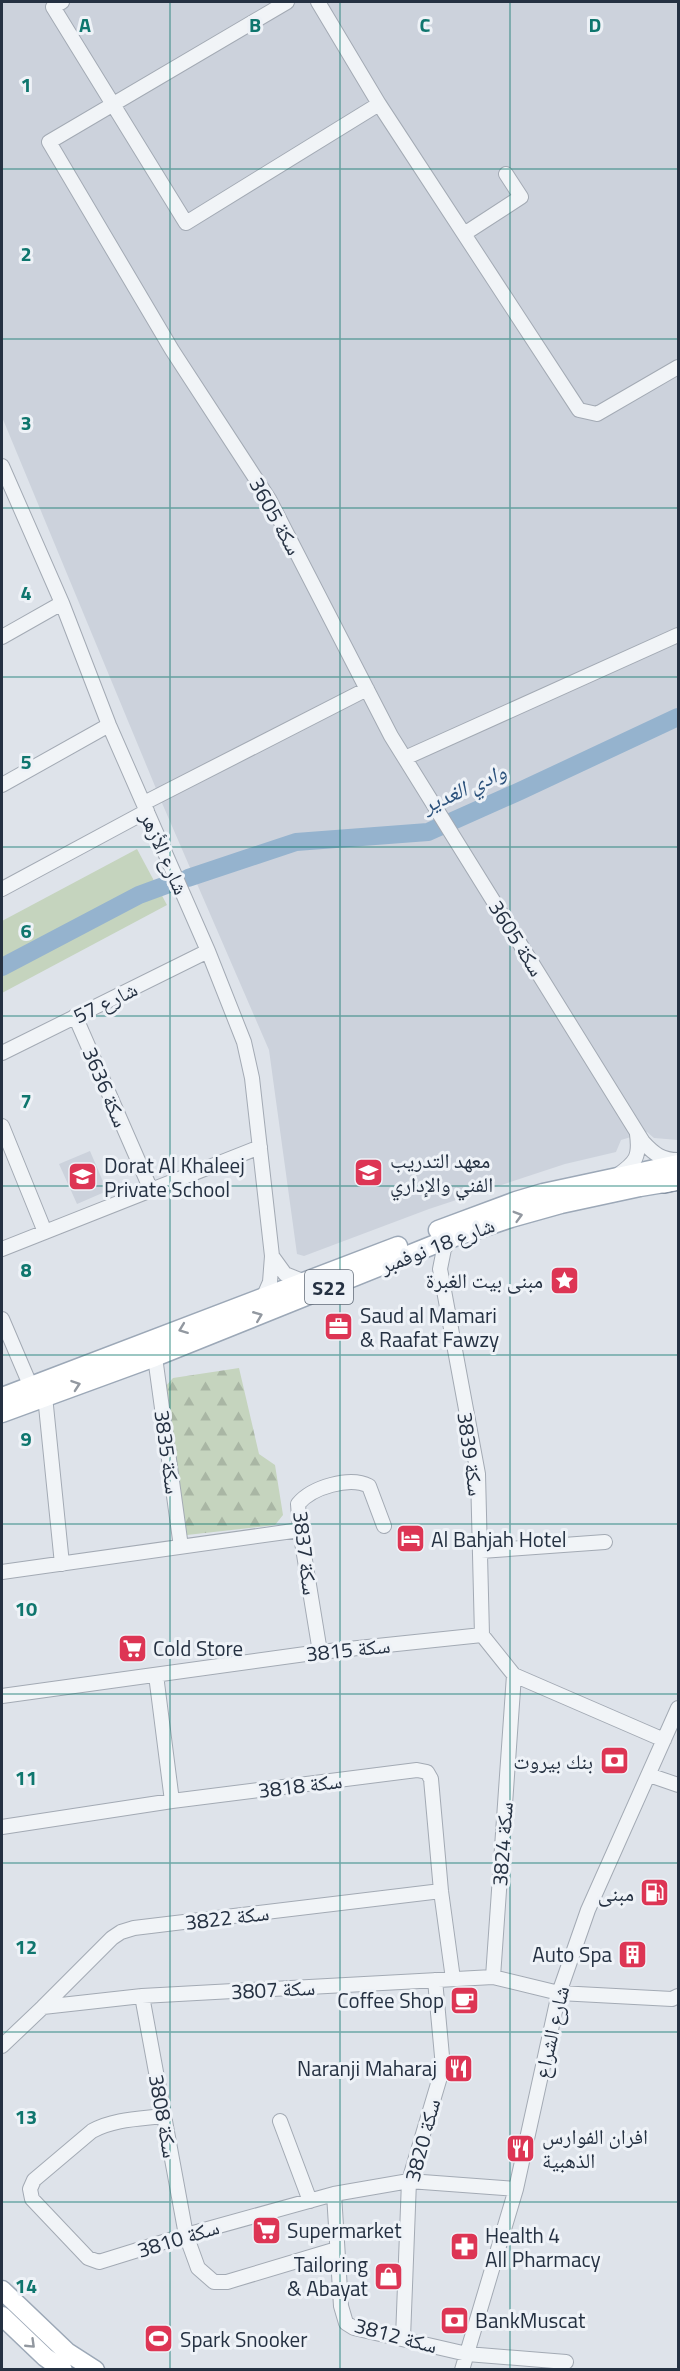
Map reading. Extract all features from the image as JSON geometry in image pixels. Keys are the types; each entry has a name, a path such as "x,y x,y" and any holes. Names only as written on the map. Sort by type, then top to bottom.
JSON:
{"main road":[{"name":"شارع 18 نوفمبر","path":"2,1413 38,1391 263,1298 516,1201 678,1162"},
{"name":"شارع 18 نوفمبر","path":"2,1397 38,1391 155,1357 416,1252 511,1218 561,1204 674,1181"},
{"path":"2,2290 55,2341 95,2370"},
{"path":"2,2316 45,2358 63,2370"},
{"path":"48,2318 55,2341"}],"street":[{"path":"62,2 53,7 186,223 379,104"},
{"name":"سكة 3605","path":"287,2 50,142 172,350 269,499 405,758 636,1132 658,1156 678,1162"},
{"path":"318,2 379,104 579,410 597,414 678,367"},
{"path":"464,234 521,197 506,174"},
{"name":"شارع الأزهر","path":"2,466 62,603 109,725 208,951 244,1042 252,1078 272,1256 270,1282 263,1298"},
{"path":"2,637 62,603"},
{"path":"405,758 678,635"},
{"path":"2,889 146,807 367,689"},
{"path":"2,785 109,725"},
{"name":"شارع 57","path":"2,1053 208,951"},
{"name":"سكة 3636","path":"75,1016 151,1190"},
{"path":"2,1126 45,1232"},
{"path":"614,1179 636,1159 639,1149 636,1132"},
{"path":"2,1249 260,1147"},
{"name":"سكة 3839","path":"452,1238 442,1256 440,1276 478,1474 482,1635"},
{"path":"416,1252 428,1259 440,1276"},
{"path":"272,1256 285,1274 305,1282"},
{"path":"2,1320 38,1391 62,1564"},
{"name":"سكة 3835","path":"155,1357 181,1547"},
{"name":"سكة 3837","path":"320,1652 300,1530 298,1504 304,1496 316,1488 359,1481 369,1486 384,1526"},
{"path":"2,1572 300,1530"},
{"path":"481,1551 605,1542"},
{"path":"482,1635 514,1675 664,1740"},
{"name":"سكة 3815","path":"2,1696 320,1652 482,1635"},
{"path":"156,1675 172,1801"},
{"name":"سكة 3824","path":"493,1977 514,1675"},
{"name":"شارع الشراع","path":"462,2370 516,2189 559,1993 588,1910 678,1708"},
{"name":"سكة 3818","path":"2,1827 172,1801 417,1770 427,1772 431,1779 441,1891"},
{"path":"649,1774 678,1785"},
{"path":"441,1891 453,1979"},
{"name":"سكة 3822","path":"43,2007 112,1938 134,1928 441,1891"},
{"name":"سكة 3807","path":"43,2007 142,1996 493,1977 559,1993 672,1999 678,1996"},
{"name":"سكة 3820","path":"403,2338 409,2181 443,2067 435,1980"},
{"name":"سكة 3808","path":"142,1996 186,2235 198,2268 214,2282 226,2282 337,2250"},
{"path":"2,2046 43,2007"},
{"name":"سكة 3810","path":"164,2116 114,2122 92,2131 34,2180 30,2189 32,2199 87,2258 99,2262 334,2194 409,2181 516,2189"},
{"path":"280,2121 310,2201"},
{"name":"سكة 3812","path":"334,2194 341,2306 346,2323 354,2328 467,2354 566,2362"}],"shaded area":[{"path":"2,2 678,2 678,1140 654,1138 647,1132 621,1140 616,1152 565,1164 429,1209 304,1256 297,1254 269,1050 162,803 2,417"},
{"name":"Dorat Al Khaleej Private School","path":"90,1151 107,1191 77,1204 59,1164"}],"green space":[{"path":"137,849 167,905 2,993 2,921"},
{"path":"239,1368 259,1454 275,1465 283,1515 275,1525 187,1535 183,1527 165,1387 173,1378"}],"waterway":[{"name":"وادي الغدير","path":"188,878 296,842 428,832 678,717"},
{"name":"وادي الغدير","path":"2,967 139,895 169,884"}],"place":[{"name":"معهد التدريب الفني والإداري","path":"369,1172"},
{"name":"Dorat Al Khaleej Private School","path":"83,1177"},
{"name":"مبنى بيت الغبرة","path":"564,1280"},
{"name":"Saud al Mamari & Raafat Fawzy","path":"339,1327"},
{"name":"Al Bahjah Hotel","path":"410,1539"},
{"name":"Cold Store","path":"132,1648"},
{"name":"بنك بيروت","path":"614,1761"},
{"name":"مبنى","path":"655,1893"},
{"name":"Auto Spa","path":"633,1954"},
{"name":"Coffee Shop","path":"465,2000"},
{"name":"Naranji Maharaj","path":"458,2068"},
{"name":"افران الفوارس الذهبية","path":"521,2148"},
{"name":"Supermarket","path":"266,2230"},
{"name":"Health 4 All Pharmacy","path":"464,2247"},
{"name":"Tailoring & Abayat","path":"389,2276"},
{"name":"BankMuscat","path":"454,2320"},
{"name":"Spark Snooker","path":"159,2339"}]}
